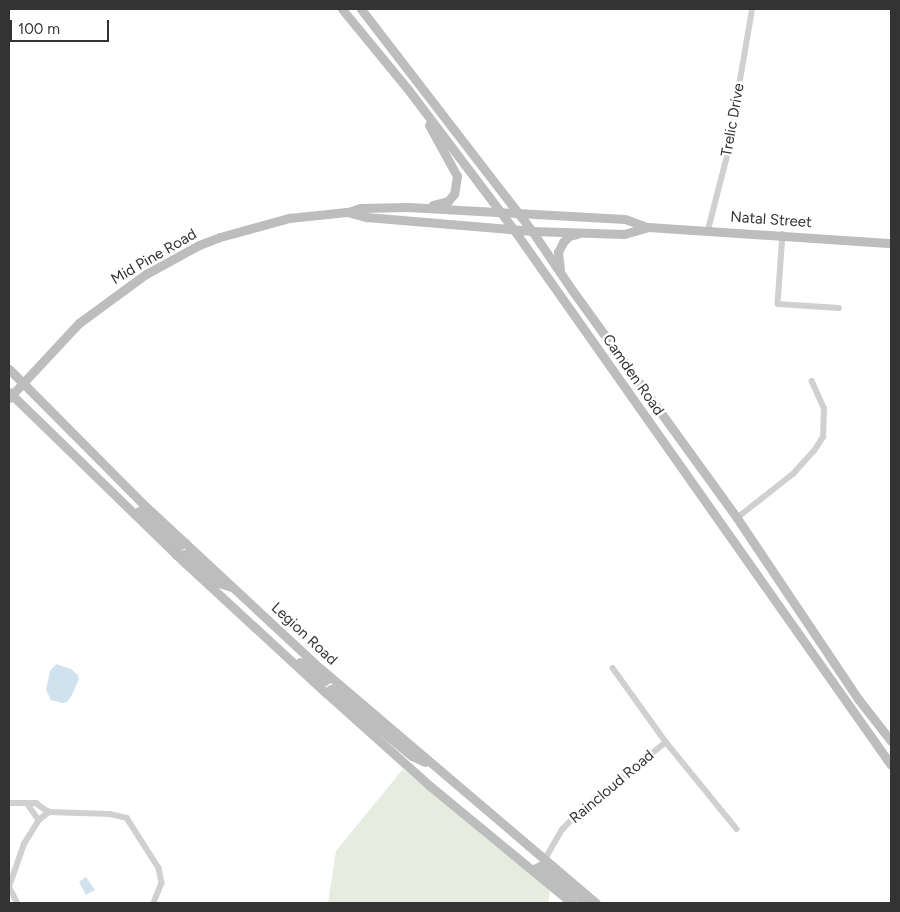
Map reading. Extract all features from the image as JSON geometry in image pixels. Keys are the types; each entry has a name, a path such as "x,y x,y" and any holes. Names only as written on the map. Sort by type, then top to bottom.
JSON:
{"main road":[{"name":"Camden Road","path":"342,9 407,88 514,230 891,765"},
{"name":"Camden Road","path":"361,9 520,214 737,518 858,700 891,742"},
{"path":"407,88 457,176 454,194 448,201 408,207"},
{"name":"Mid Pine Road","path":"10,395 63,338 93,311 123,289 173,258 220,237 267,222 314,214 347,212 360,208 408,207 501,213"},
{"name":"Mid Pine Road","path":"347,212 366,217 514,230"},
{"name":"Natal Street","path":"501,213 625,219 648,227 783,234 891,243"},
{"name":"Natal Street","path":"514,230 624,234 648,227"},
{"path":"561,274 558,252 563,242 569,236 582,232"},
{"name":"Legion Road","path":"9,369 185,543 329,676 596,903"},
{"name":"Legion Road","path":"10,395 176,555 326,694 430,787 572,903"},
{"path":"105,486 129,502 178,546 185,543"},
{"path":"176,555 186,555 218,583 234,588"},
{"path":"237,612 253,620 321,679 325,680 329,676"},
{"path":"326,694 331,689 412,756 436,768"},
{"path":"532,870 540,866 586,903"}],"street":[{"name":"Trelic Drive","path":"708,230 727,156 752,9"},
{"path":"783,234 778,304 839,308"},
{"path":"737,518 793,474 814,451 823,437 824,409 812,382"},
{"name":"Raincloud Road","path":"613,668 666,742 737,829"},
{"name":"Raincloud Road","path":"544,860 562,830 580,811 666,742"},
{"path":"9,804 27,803 43,806 49,812"},
{"path":"27,803 39,820"},
{"path":"32,812 43,806"},
{"path":"18,903 9,887 24,844 39,820 49,812 110,814 127,818 159,868 162,883 154,903"}],"shaded area":[{"path":"403,769 550,890 548,903 328,903 336,851"}],"water":[{"path":"56,664 71,669 78,675 79,679 67,702 62,703 51,700 46,690 50,671"},
{"path":"86,877 95,890 86,895 79,882"}]}
